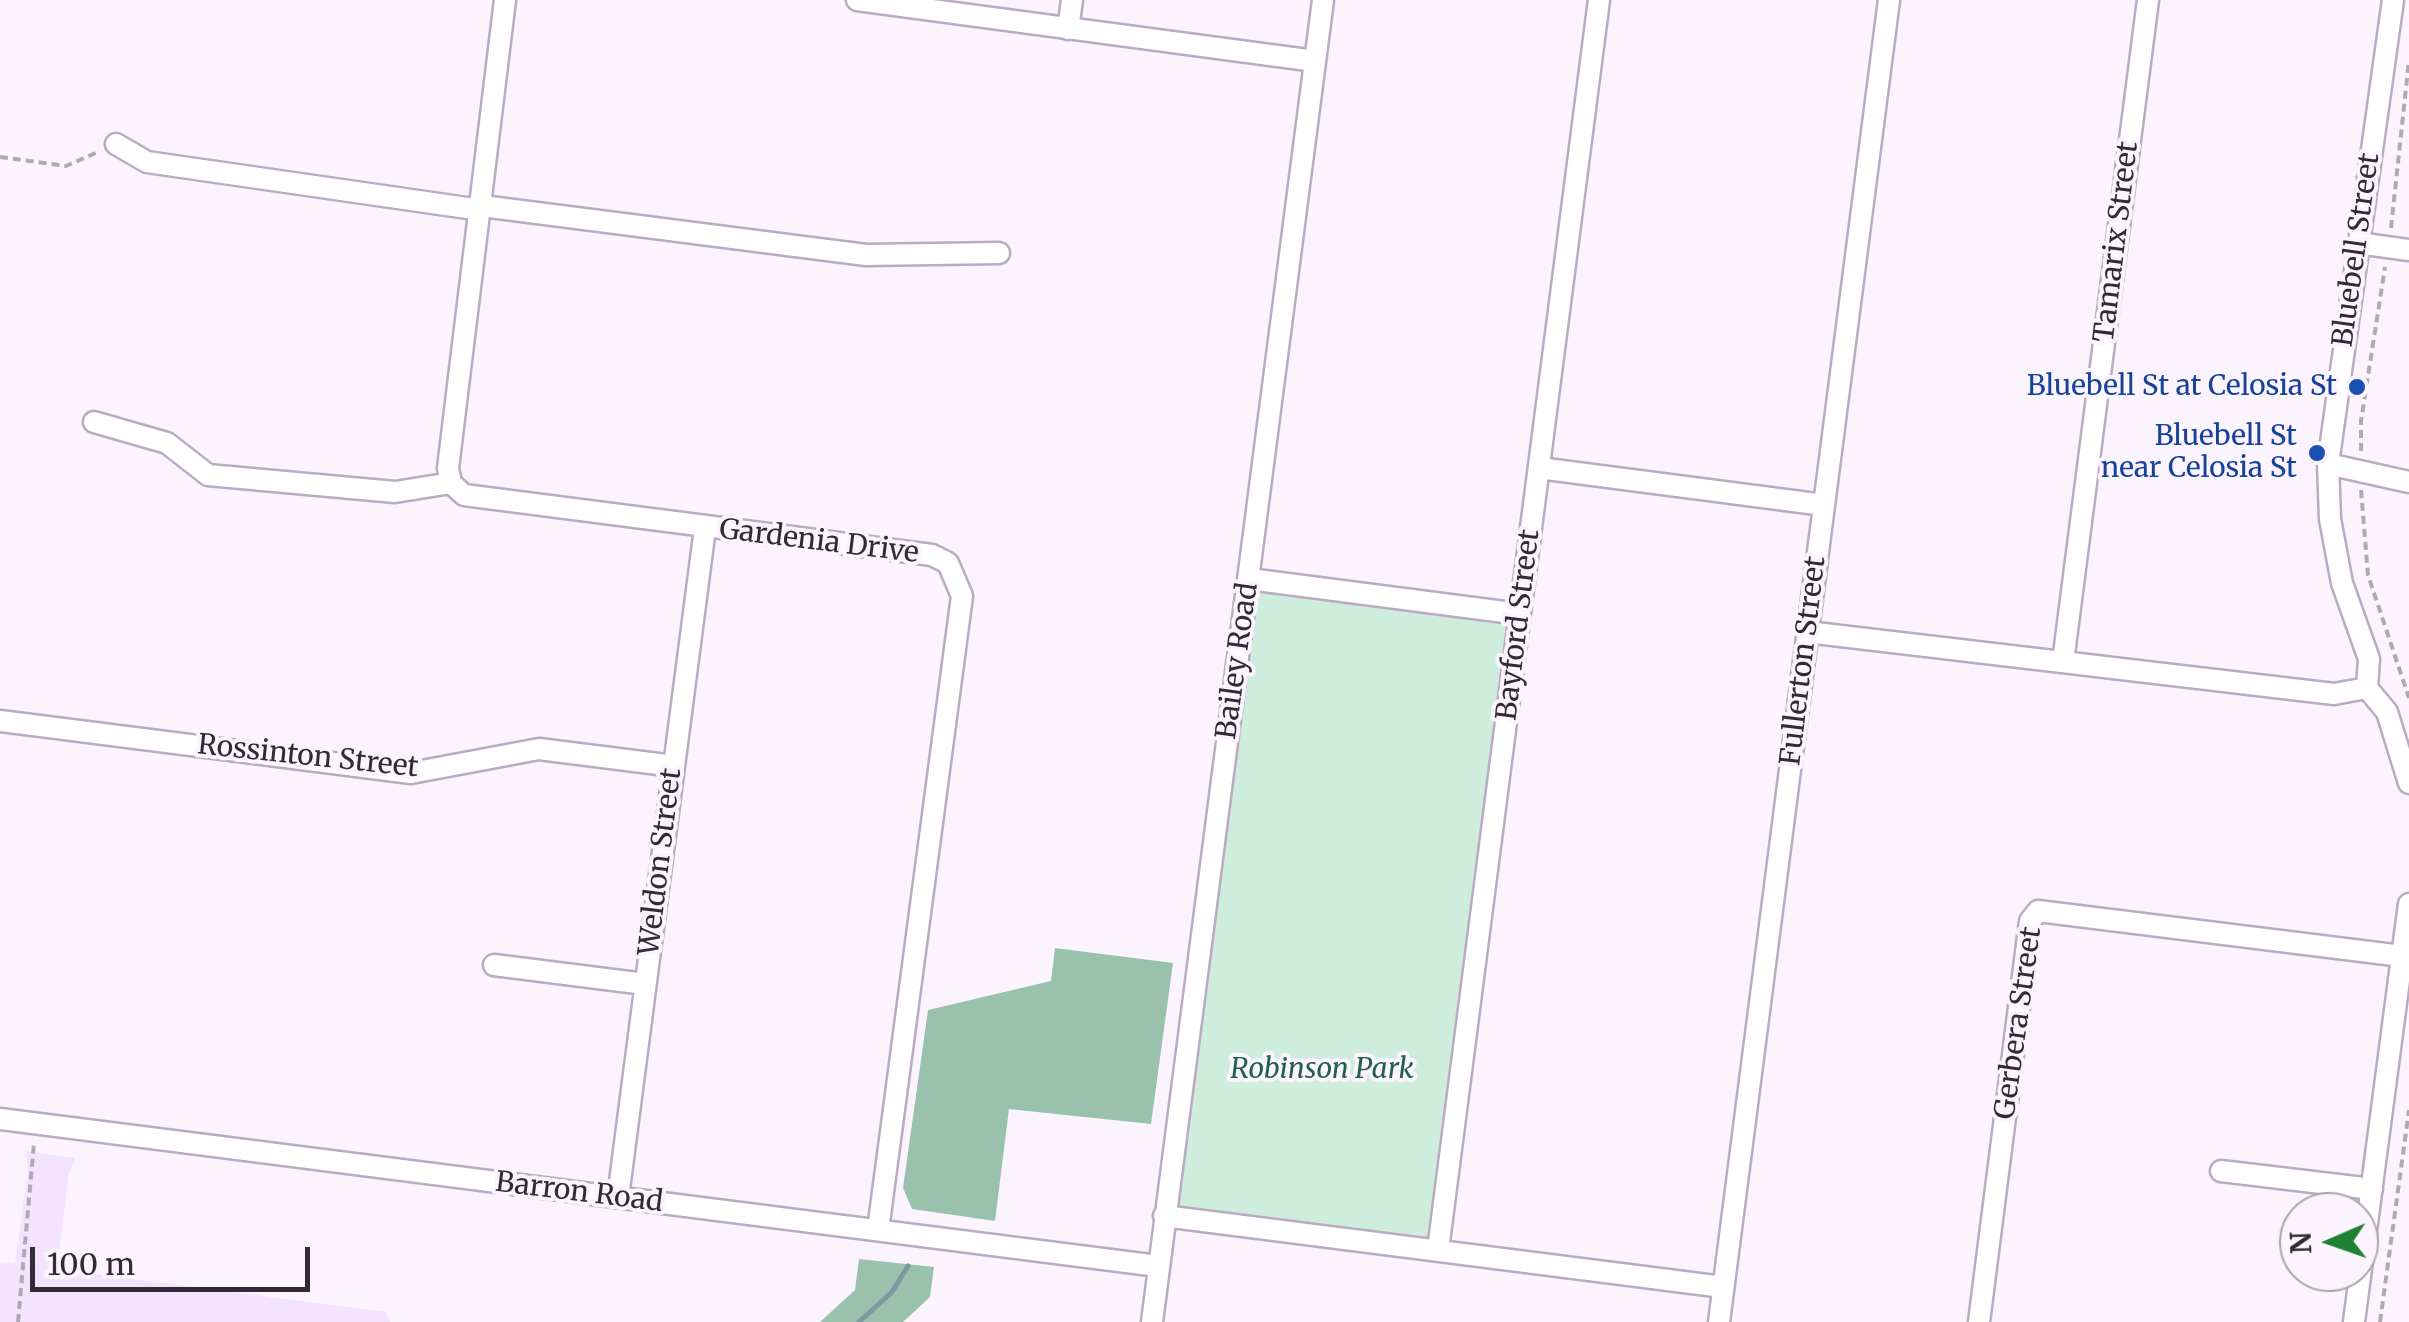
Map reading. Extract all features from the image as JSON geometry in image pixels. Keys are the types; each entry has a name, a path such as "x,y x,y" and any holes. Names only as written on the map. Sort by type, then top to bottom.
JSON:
{"street":[{"path":"451,483 448,468 505,0"},
{"path":"856,0 1315,61"},
{"path":"1068,29 1072,0"},
{"name":"Bailey Road","path":"1152,1322 1323,0"},
{"name":"Bayford Street","path":"1438,1250 1599,0"},
{"name":"Fullerton Street","path":"1719,1322 1889,0"},
{"name":"Tamarix Street","path":"2063,662 2148,0"},
{"name":"Bluebell Street","path":"2392,0 2328,464 2330,519 2342,582 2369,659 2367,688 2388,712 2409,783"},
{"path":"116,144 147,162 480,208 837,252 999,253"},
{"path":"2358,243 2398,248"},
{"name":"Gardenia Drive","path":"94,422 167,443 208,475 395,492 451,483 464,495 932,555 948,563 960,586 878,1230"},
{"path":"2328,464 2409,482"},
{"path":"1539,468 1824,505"},
{"name":"Weldon Street","path":"618,1197 705,528"},
{"path":"1249,578 1520,614"},
{"path":"1807,632 2334,694 2367,688"},
{"name":"Rossinton Street","path":"0,721 411,773 538,750 674,766"},
{"path":"2354,1322 2409,904"},
{"name":"Gerbera Street","path":"1978,1322 2030,920 2038,911 2402,956"},
{"path":"494,965 645,984"},
{"name":"Barron Road","path":"0,1120 1158,1266"},
{"path":"2221,1171 2372,1188"},
{"path":"1164,1216 1723,1287"}],"path":[{"path":"2409,60 2398,248 2360,421 2360,517 2368,575 2409,698"},
{"path":"0,156 66,166 116,144"},
{"path":"2380,1322 2409,1110"},
{"path":"18,1322 36,1124"}],"shaded area":[{"path":"25,1151 75,1158 69,1173 57,1269 386,1312 390,1322 0,1322 0,1262 15,1264 28,1169"}],"green space":[{"name":"Robinson Park","path":"1249,579 1520,614 1438,1250 1164,1216"},
{"path":"1055,948 1173,963 1151,1124 1009,1109 995,1221 912,1209 903,1188 928,1010 1051,981"},
{"path":"859,1259 934,1267 930,1297 903,1322 820,1322 855,1290"}],"waterway":[{"path":"859,1322 892,1292 908,1266"}],"place":[{"name":"Bluebell St at Celosia St","path":"2357,387"},
{"name":"Bluebell St near Celosia St","path":"2317,453"}]}
